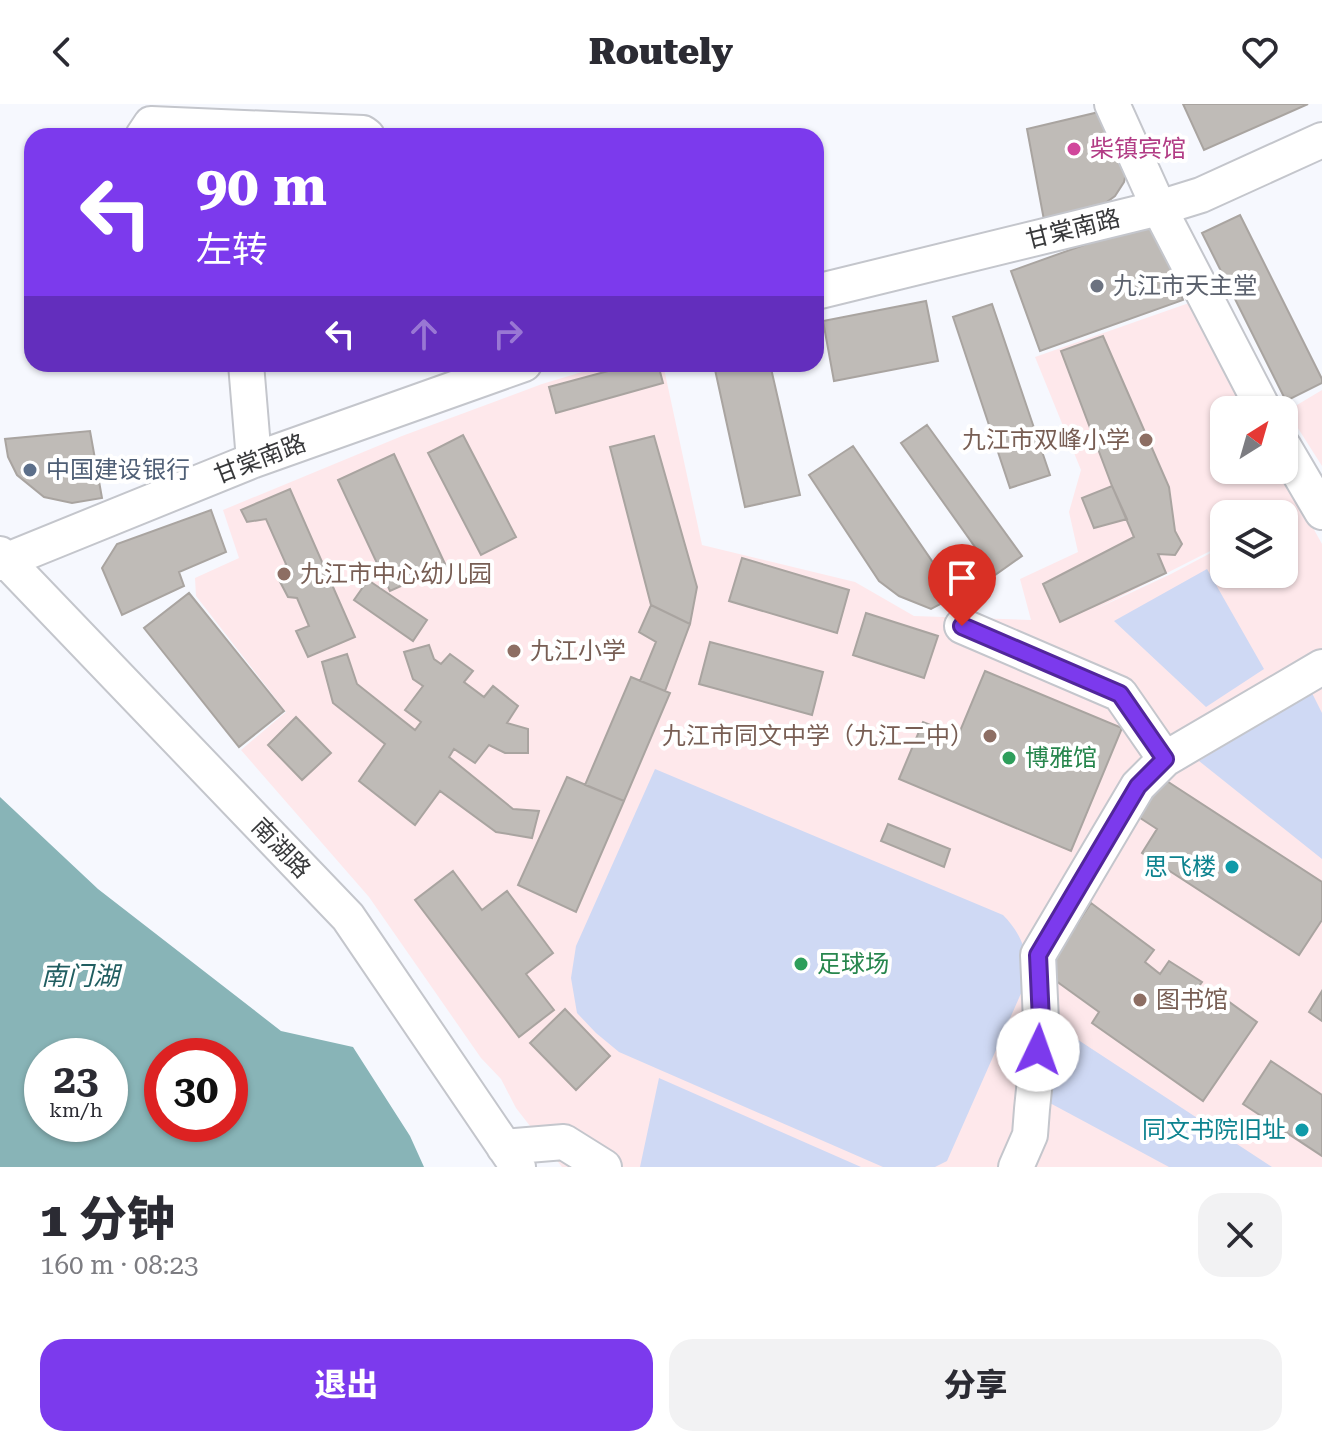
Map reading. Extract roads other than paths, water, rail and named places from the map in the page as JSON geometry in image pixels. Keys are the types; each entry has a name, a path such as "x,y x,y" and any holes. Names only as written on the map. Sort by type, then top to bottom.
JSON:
{"street":[{"path":"1112,104 1159,208 1257,396"},
{"path":"148,128 151,124 261,116 333,128"},
{"name":"甘棠南路","path":"824,290 1159,208 1201,195 1322,140"},
{"path":"247,372 254,460"},
{"name":"甘棠南路","path":"2,559 254,460 502,372"},
{"path":"1298,471 1322,512"},
{"name":"南湖路","path":"2,559 348,917 511,1157"},
{"path":"962,626 1120,694 1165,759"},
{"path":"1016,1167 1030,1135 1041,1021 1038,955 1138,786 1165,759 1322,667"},
{"path":"511,1157 564,1142 604,1167"}],"water":[{"name":"南门湖","path":"0,797 98,889 281,1031 353,1047 410,1136 424,1167 0,1167"}],"place":[{"name":"柴镇宾馆","path":"1074,149"},
{"name":"九江市天主堂","path":"1097,286"},
{"name":"九江市双峰小学","path":"1146,440"},
{"name":"中国建设银行","path":"30,470"},
{"name":"九江市中心幼儿园","path":"284,574"},
{"name":"九江小学","path":"514,651"},
{"name":"九江市同文中学（九江二中）","path":"990,736"},
{"name":"博雅馆","path":"1009,758"},
{"name":"思飞楼","path":"1232,867"},
{"name":"足球场","path":"801,964"},
{"name":"图书馆","path":"1140,1000"},
{"name":"同文书院旧址","path":"1302,1130"}]}
